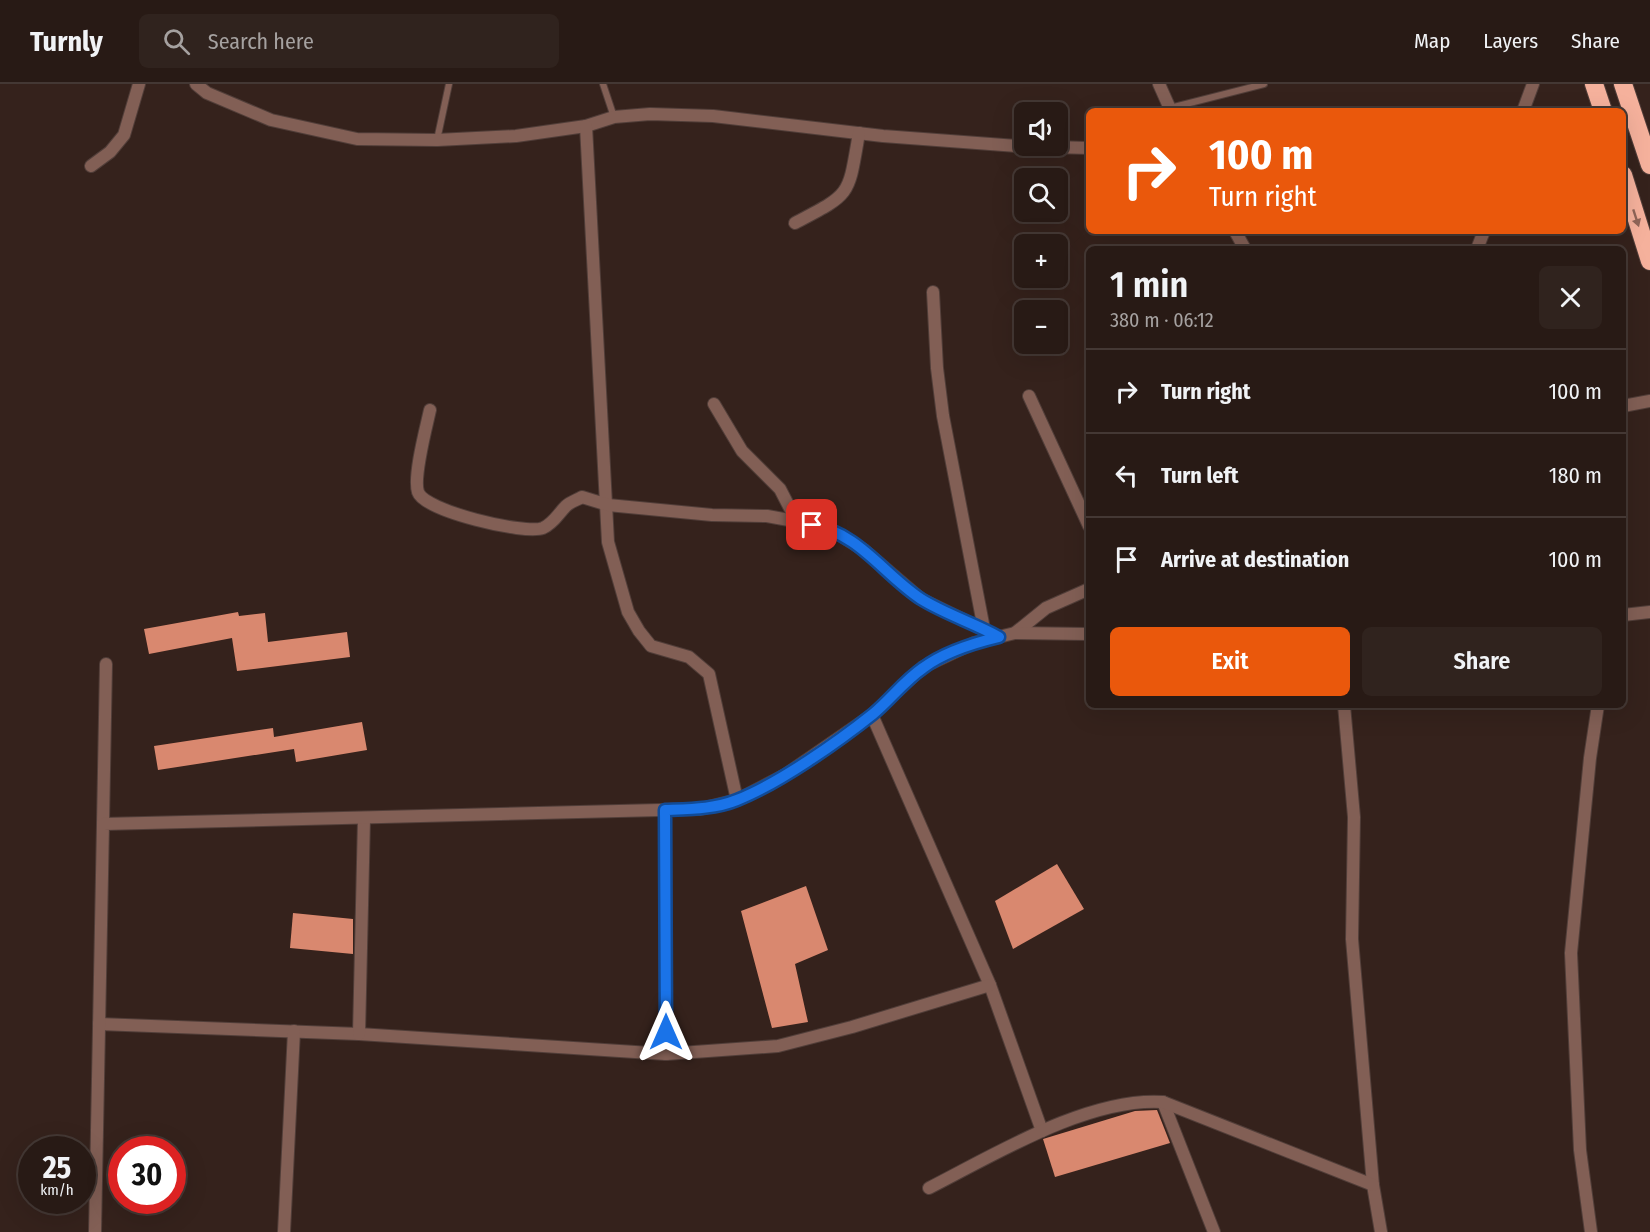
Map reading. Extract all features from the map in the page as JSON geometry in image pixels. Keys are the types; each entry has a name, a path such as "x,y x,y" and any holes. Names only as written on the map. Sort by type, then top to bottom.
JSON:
{"highway":[{"path":"1594,84 1602,108"},
{"path":"1623,84 1650,165"},
{"path":"1626,185 1650,261"}],"street":[{"path":"91,166 110,152 124,135 139,84"},
{"path":"196,84 207,93 261,116 357,139 437,140 516,136 586,126 614,117 650,114 713,116 859,133 1017,146 1086,148"},
{"path":"1159,84 1169,108"},
{"path":"1524,108 1533,84"},
{"path":"586,126 608,506 608,542 628,612 639,631 651,646 689,657 709,674 737,800"},
{"path":"795,223 839,200 851,183 859,133"},
{"path":"933,292 937,368 943,416 983,613 984,629"},
{"path":"1029,396 1086,520"},
{"path":"1626,405 1650,401"},
{"path":"714,404 742,451 780,489 797,522"},
{"path":"430,410 420,459 417,491 422,500 456,515 521,529 541,529 554,522 567,506 582,497 608,506 712,515 767,516 827,527 850,539 921,599 999,637"},
{"path":"1015,633 1046,608 1086,591"},
{"path":"1626,615 1650,612"},
{"path":"103,824 700,809 737,800 785,775 872,715 923,667 974,643 1015,633 1086,634"},
{"path":"95,1232 106,664"},
{"path":"1344,708 1354,817 1352,939 1373,1185 1381,1232"},
{"path":"1591,1232 1580,1150 1571,953 1590,758 1598,708"},
{"path":"872,715 990,985 1042,1131"},
{"path":"665,810 666,1054"},
{"path":"359,1034 364,819"},
{"path":"99,1024 359,1034 666,1054 778,1046 852,1027 990,985"},
{"path":"284,1232 294,1031"},
{"path":"928,1188 1042,1131 1116,1106 1141,1101 1163,1102 1373,1185"},
{"path":"1163,1102 1214,1232"}],"lane":[{"path":"437,140 449,84"},
{"path":"603,84 614,117"},
{"path":"1177,108 1264,84"}],"building":[{"path":"238,612 239,616 265,613 268,642 347,632 350,657 237,671 232,638 149,654 144,629"},
{"path":"362,722 367,750 296,762 294,749 158,770 154,746 273,728 274,737"},
{"path":"1057,864 1084,909 1013,949 995,901"},
{"path":"806,886 828,950 795,964 808,1022 772,1028 741,911"},
{"path":"293,913 353,919 353,954 290,948"},
{"path":"1157,1110 1170,1143 1055,1177 1043,1139 1135,1111"}],"route":[{"path":"666,1032 665,810 700,809 737,800 753,792 785,775 872,715 923,667 974,643 999,637 921,599 850,539 827,527 812,525"}]}
